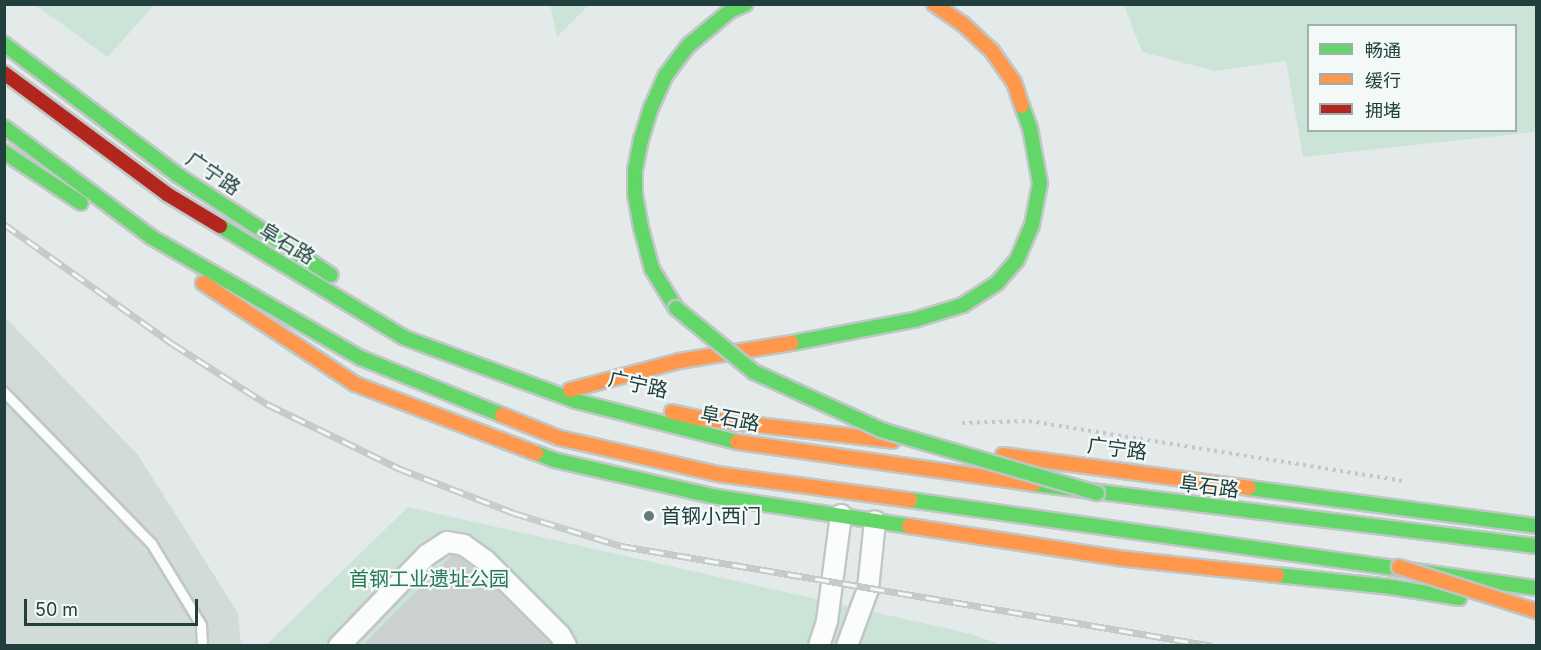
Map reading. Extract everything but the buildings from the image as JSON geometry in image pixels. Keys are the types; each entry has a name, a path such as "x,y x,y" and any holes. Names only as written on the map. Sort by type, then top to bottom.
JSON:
{"main road":[{"path":"745,4 730,11 689,45 666,75 651,108 641,140 635,178 640,228 652,269 676,308 754,372 881,430 1097,493"},
{"path":"570,390 679,361 852,333 914,320 963,305 998,283 1017,260 1032,225 1040,183 1030,128 1014,82 992,51 963,24 933,4"},
{"name":"广宁路","path":"4,44 179,177 414,330 484,359 570,390 698,418 1103,467 1536,526"},
{"name":"阜石路","path":"4,73 167,194 405,338 576,401 723,440 1097,493 1536,546"},
{"path":"4,127 151,237 361,358 559,438 717,474 1400,567 1536,588"},
{"path":"4,152 355,384 554,460 717,497 1117,558 1391,587 1536,611"},
{"path":"1400,567 1536,611"}],"street":[{"path":"819,645 830,602 841,515"},
{"path":"847,645 868,589 875,521"},
{"path":"339,645 427,555 447,542 464,545 485,560 560,635 566,645"}],"lane":[{"path":"4,392 151,543 201,625 202,645"}],"shaded area":[{"path":"4,316 138,455 238,613 241,645 5,645"}],"green space":[{"path":"550,4 589,4 589,5 557,37"},
{"path":"35,5 154,5 108,57"},
{"path":"1124,5 1536,5 1536,132 1303,157 1286,61 1215,71 1142,52"},
{"name":"首钢工业遗址公园","path":"408,507 971,634 1002,645 265,646"}],"railway":[{"path":"4,224 173,344 267,404 398,468 514,513 622,546 1213,646"}],"traffic: fast":[{"path":"676,308 652,269 641,228 635,195 635,170 641,140 651,108 666,75 689,45 730,11 745,4"},
{"path":"4,44 179,176 331,275"},
{"path":"792,343 914,320 963,305 997,283 1017,260 1032,225 1040,183 1030,128 1022,106"},
{"path":"4,127 151,237 361,358 502,415"},
{"path":"4,152 81,203"},
{"path":"220,226 405,338 576,401 737,442"},
{"path":"676,308 754,372 881,430 1097,493"},
{"path":"536,453 554,460 717,497 909,526"},
{"path":"1034,484 1536,546"},
{"path":"1249,488 1536,526"},
{"path":"910,500 1536,588"},
{"path":"1277,575 1391,587 1459,598"}],"traffic: slow":[{"path":"934,4 963,24 992,51 1014,82 1022,106"},
{"path":"203,283 355,384 536,453"},
{"path":"570,390 679,361 792,343"},
{"path":"672,412 698,418 893,441"},
{"path":"502,415 559,438 717,474 910,500"},
{"path":"737,442 1034,484"},
{"path":"1003,455 1249,488"},
{"path":"909,526 1117,558 1277,575"},
{"path":"1399,567 1536,611"}],"traffic: jam":[{"path":"4,73 167,194 220,226"}],"place":[{"name":"首钢小西门","path":"649,516"}]}
